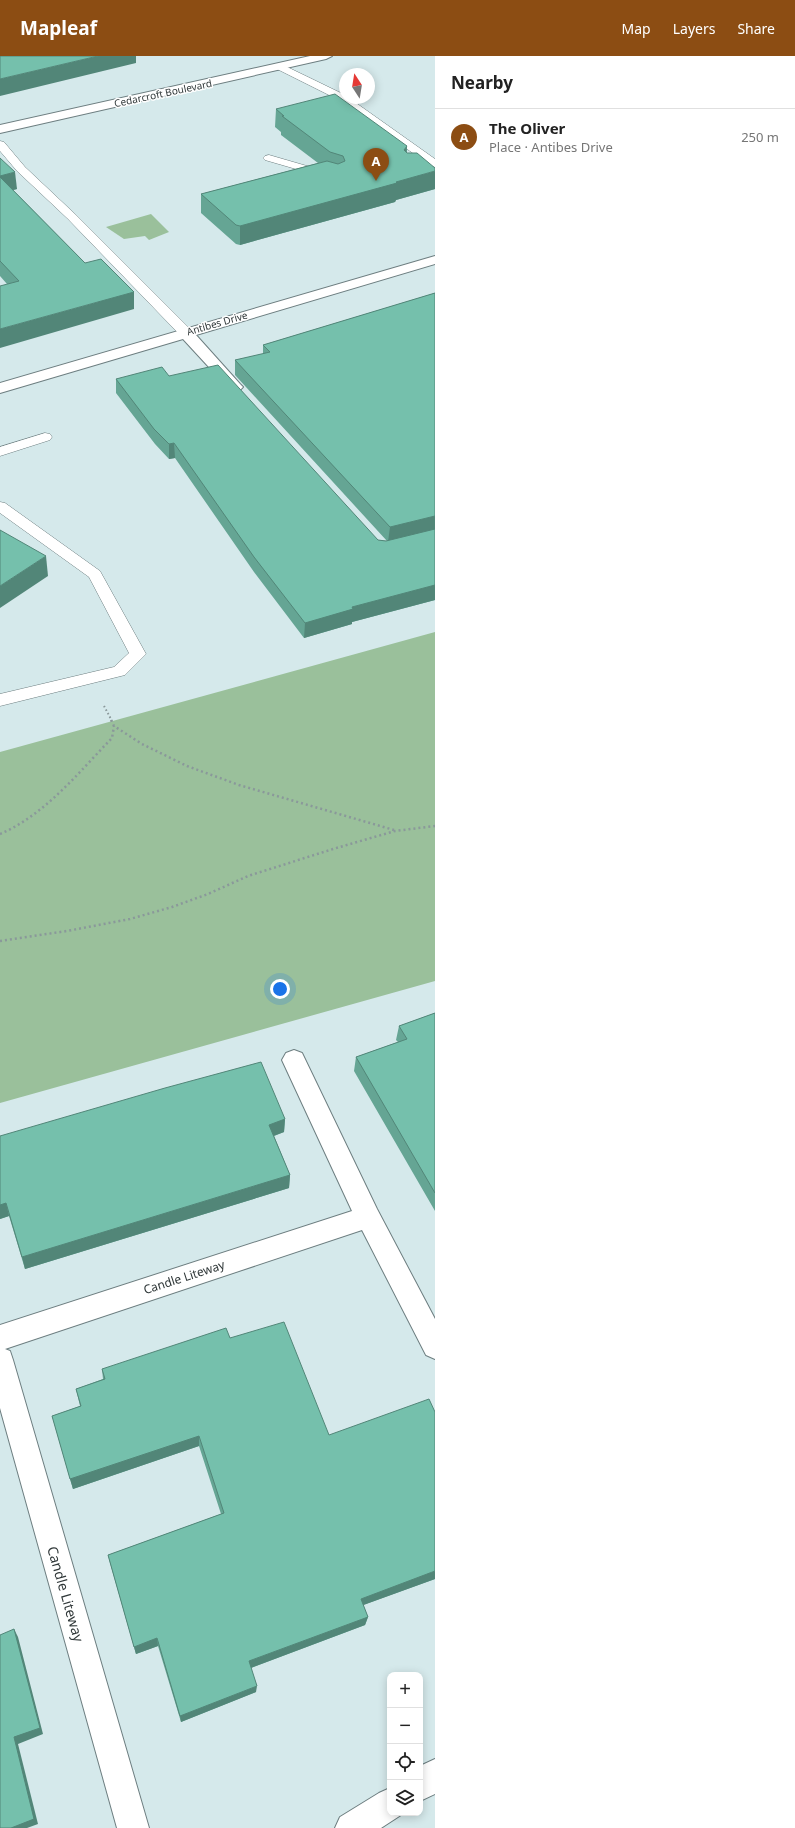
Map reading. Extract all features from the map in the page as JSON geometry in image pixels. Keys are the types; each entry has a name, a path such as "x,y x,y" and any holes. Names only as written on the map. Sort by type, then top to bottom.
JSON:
{"street":[{"path":"266,56 281,67"},
{"name":"Cedarcroft Boulevard","path":"0,129 326,56"},
{"name":"Antibes Drive","path":"0,388 435,260"},
{"path":"186,333 246,398"},
{"path":"294,1060 368,1217 435,1346"},
{"name":"Candle Liteway","path":"0,1338 368,1217"},
{"name":"Candle Liteway","path":"0,1360 133,1828"},
{"path":"423,1783 435,1775"},
{"path":"351,1828 387,1806"}],"lane":[{"path":"281,67 341,97 434,163"},
{"path":"0,144 21,169 72,217 186,333"},
{"path":"269,158 337,178"},
{"path":"418,166 434,163"},
{"path":"0,452 45,437"},
{"path":"0,506 95,574 138,654 119,671 0,700"}],"path":[{"path":"104,705 114,726 142,744 187,766 239,785 395,831"},
{"path":"0,834 18,827 59,793 112,738 114,726"},
{"path":"0,941 67,932 130,919 208,894 248,876 288,863 395,831 435,826"}],"green space":[{"path":"151,214 169,232 149,240 145,236 124,239 106,227"},
{"path":"435,632 435,981 0,1103 0,752"}],"building":[{"path":"0,56 98,56 0,79"},
{"path":"335,94 339,97 339,104 349,104 407,146 404,150 407,153 417,153 435,168 435,171 396,182 397,183 240,226 236,225 201,194 327,161 338,164 345,161 343,156 330,152 282,116 284,116 276,109"},
{"path":"0,158 15,172 0,176"},
{"path":"0,177 85,263 101,259 134,292 0,329 0,286 19,281 0,261"},
{"path":"435,293 435,516 390,527 235,360 270,352 263,345"},
{"path":"218,365 378,540 386,541 435,529 435,585 352,607 353,609 305,623 254,557 174,443 169,444 154,429 116,379 162,367 169,376"},
{"path":"0,530 46,556 0,586"},
{"path":"435,1013 435,1193 356,1057 407,1039 399,1026"},
{"path":"261,1062 285,1119 269,1125 290,1175 22,1257 6,1203 0,1205 0,1136"},
{"path":"284,1322 329,1435 429,1399 435,1412 435,1571 361,1599 368,1617 249,1661 257,1686 180,1716 157,1638 134,1647 108,1555 224,1513 199,1436 70,1479 52,1416 81,1406 76,1389 105,1379 102,1369 226,1328 230,1338"},
{"path":"14,1629 40,1728 14,1737 34,1819 11,1828 0,1828 0,1635"}],"place":[{"name":"The Oliver","path":"376,181"}]}
